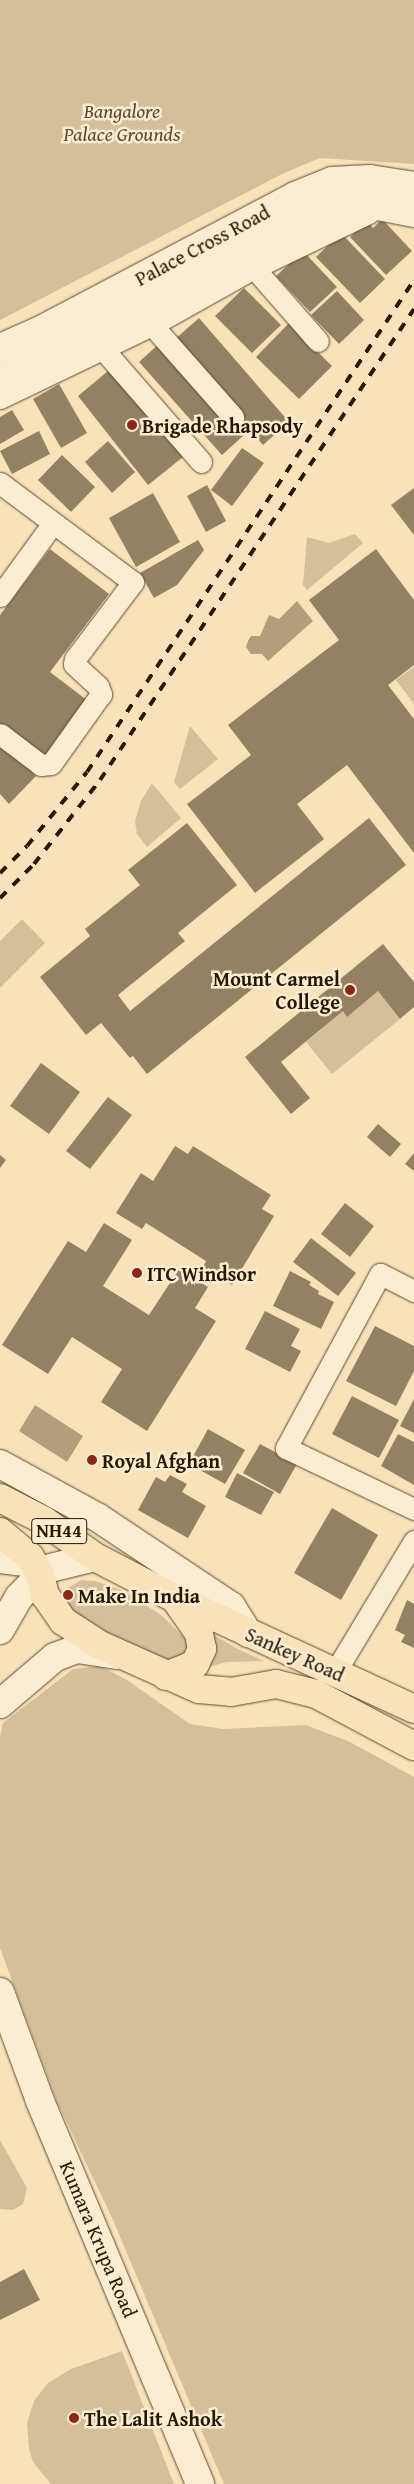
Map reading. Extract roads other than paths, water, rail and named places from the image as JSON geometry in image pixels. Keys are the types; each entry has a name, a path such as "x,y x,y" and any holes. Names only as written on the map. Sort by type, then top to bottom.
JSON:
{"main road":[{"name":"NH44","path":"0,1498 43,1520 95,1557"},
{"name":"NH44","path":"0,1532 36,1569"},
{"name":"Sankey Road","path":"95,1557 176,1599 414,1709"},
{"name":"Sankey Road","path":"36,1569 45,1595 63,1621 121,1656 200,1689 231,1692 276,1684 316,1694 414,1746"},
{"name":"Sankey Road","path":"166,1676 195,1664 202,1649 199,1633 176,1599"}],"street":[{"name":"Palace Cross Road","path":"0,348 43,329 295,196 332,181 370,179 414,186"},
{"name":"Palace Cross Road","path":"0,378 305,220 337,207 368,204 408,213"},
{"path":"0,398 152,325 254,268 369,213"},
{"path":"254,268 318,342"},
{"path":"152,325 233,418"},
{"path":"102,348 202,462"},
{"path":"0,483 133,582 75,659 74,664 98,686 101,694 52,764 41,765 0,734"},
{"path":"0,596 53,522"},
{"path":"414,1291 380,1274 286,1448 414,1509"},
{"path":"0,1464 90,1513 231,1606 248,1633"},
{"path":"335,1672 414,1541"},
{"path":"0,1559 36,1569 95,1557"},
{"path":"0,1630 36,1569"},
{"path":"0,1704 55,1657 77,1649 121,1656"},
{"name":"Kumara Krupa Road","path":"0,1992 40,2101 200,2484"}],"railway":[{"path":"0,873 27,846 87,772 414,280"},
{"path":"0,898 34,864 100,780 414,309"}],"place":[{"name":"Brigade Rhapsody","path":"132,425"},
{"name":"Mount Carmel College","path":"350,990"},
{"name":"ITC Windsor","path":"137,1273"},
{"name":"Royal Afghan","path":"92,1460"},
{"name":"Make In India","path":"68,1595"},
{"name":"The Lalit Ashok","path":"74,2418"}],"park label":[{"name":"Bangalore Palace Grounds","path":"122,122"}]}
